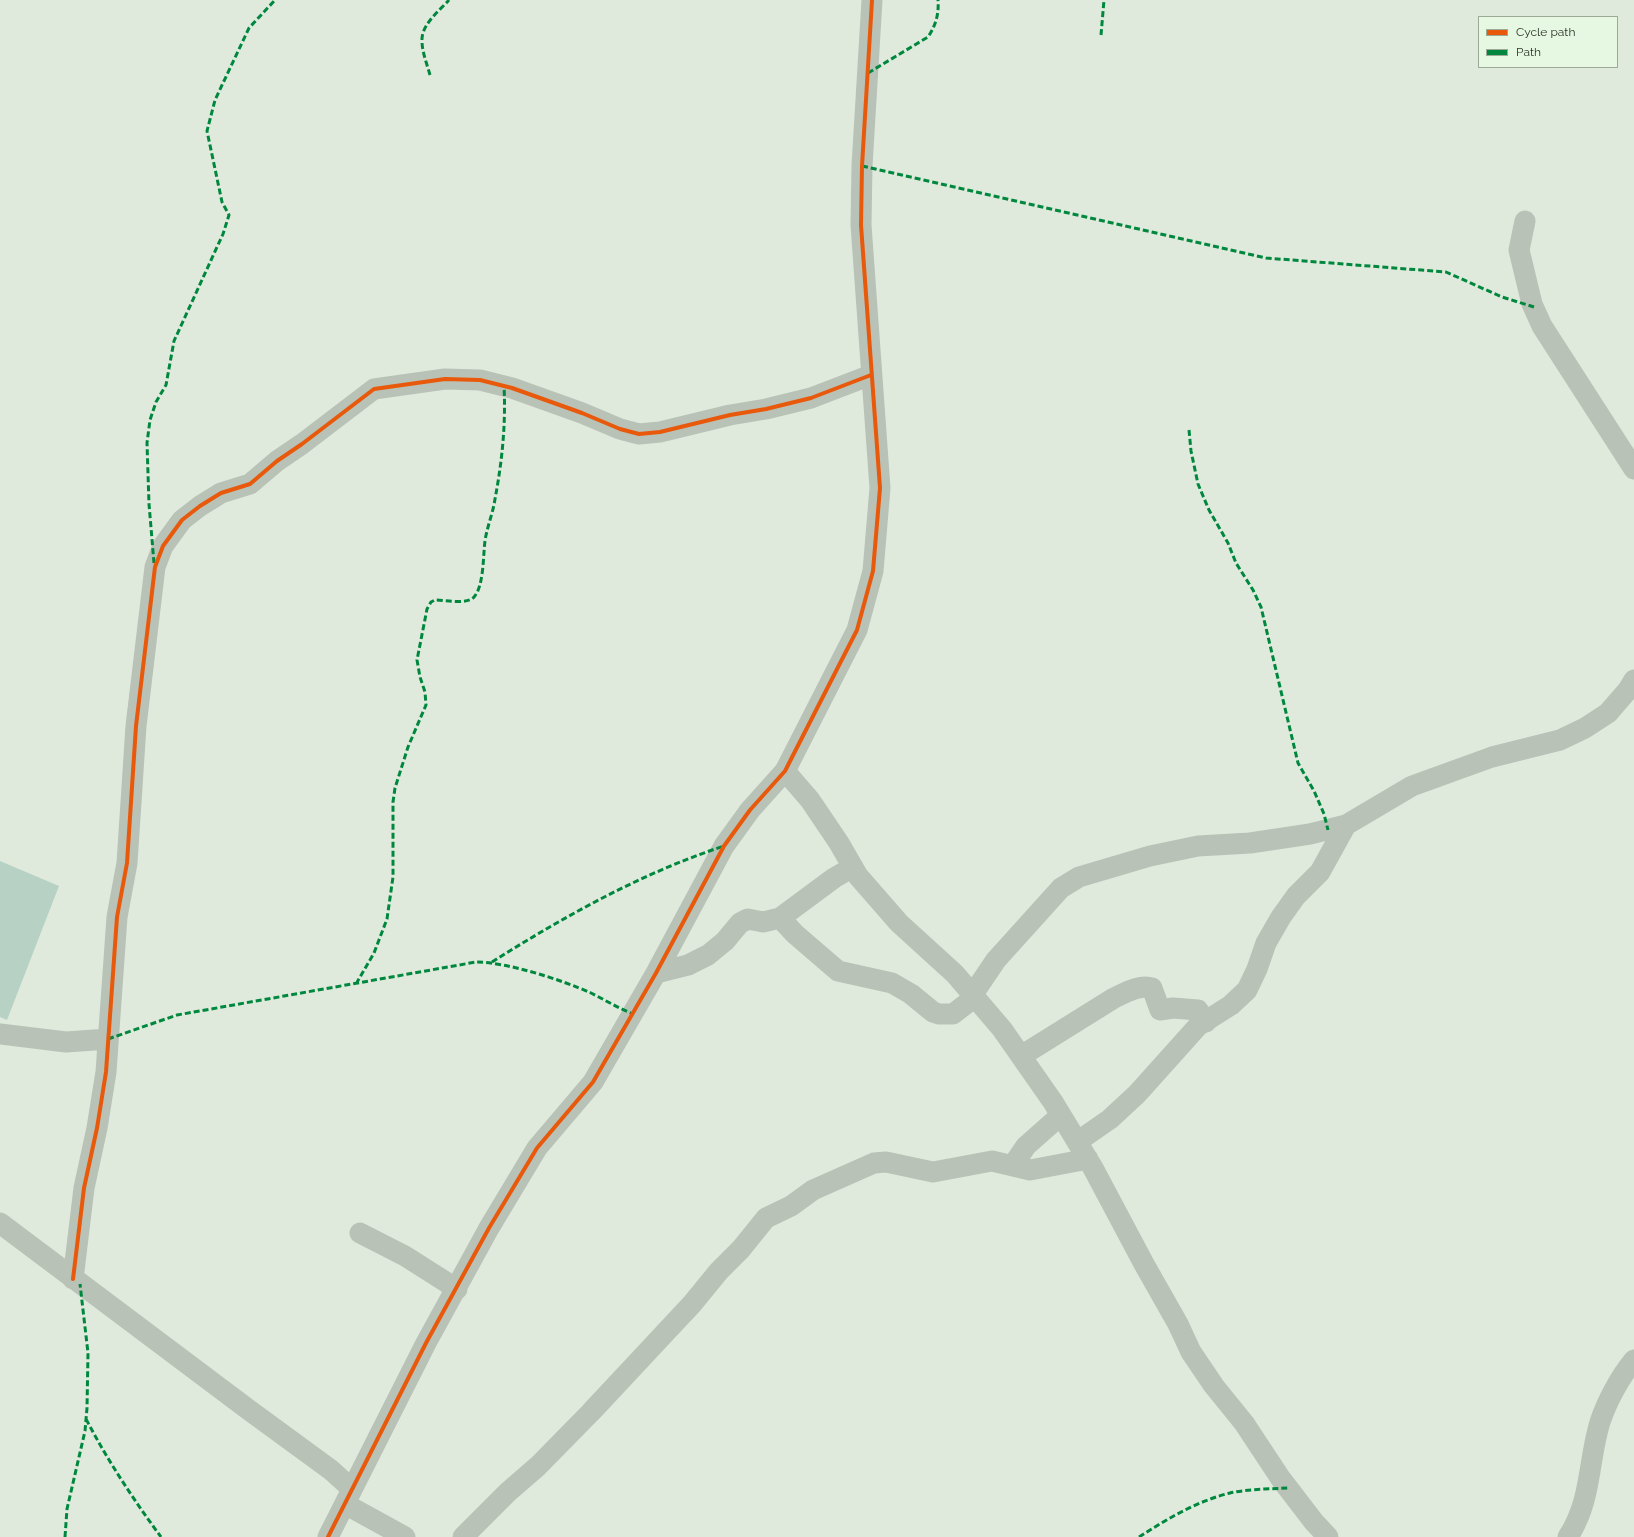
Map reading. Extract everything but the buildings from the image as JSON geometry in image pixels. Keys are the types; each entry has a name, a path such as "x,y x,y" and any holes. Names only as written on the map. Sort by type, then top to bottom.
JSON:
{"street":[{"path":"328,1537 426,1343 457,1289 489,1228 537,1148 593,1082 656,973 724,846 750,810 786,771 856,630 873,571 880,488 861,225 862,166 872,0"},
{"path":"1525,221 1519,250 1532,304 1542,326 1634,469"},
{"path":"73,1279 84,1188 106,1072 117,917 126,863 136,726 155,567 162,546 182,520 200,506 221,494 250,484 277,461 302,444 374,389 445,379 480,380 512,388 582,413 620,429 639,434 660,432 730,415 766,409 811,398 871,375"},
{"path":"780,918 795,934 838,971 892,983 911,994 934,1012 939,1014 953,1014 974,995 996,960 1061,888 1079,877 1150,856 1198,846 1258,842 1310,834 1346,825 1412,786 1492,757 1560,740 1585,728 1608,713 1628,690 1634,680"},
{"path":"786,771 810,800 839,843 858,876 899,923 955,974 1002,1029 1061,1115 1083,1151 1178,1324 1191,1352 1214,1386 1244,1423 1281,1479 1314,1522 1328,1537"},
{"path":"464,1537 508,1492 538,1466 591,1412 692,1304 719,1271 741,1249 766,1218 791,1206 813,1190 874,1163 886,1162 933,1172 992,1161 1013,1164 1020,1168 1030,1170 1083,1151 1110,1119 1137,1094 1198,1026 1231,1005 1247,990 1257,969 1266,943 1281,917 1296,896 1320,872 1346,825"},
{"path":"656,973 688,965 708,955 725,941 740,923 748,919 763,922 780,918 834,878 853,867"},
{"path":"1021,1056 1114,998 1129,991 1145,987 1152,988 1160,1010 1173,1008 1198,1010 1206,1022"},
{"path":"0,1034 66,1042 108,1039"},
{"path":"1013,1164 1026,1146 1061,1115"},
{"path":"0,1223 73,1279 331,1470 349,1496 405,1537"},
{"path":"360,1233 405,1256 457,1289"},
{"path":"1568,1537 1577,1523 1588,1487 1600,1422 1610,1401 1634,1360"}],"green space":[{"path":"0,861 59,886 7,1020 0,1017"}],"marked path":[{"path":"154,563 149,504 147,443 150,420 156,402 166,385 174,341 223,234 229,215 222,202 207,131 215,100 249,28 275,0"},
{"path":"430,75 423,49 422,35 427,24 449,0"},
{"path":"868,73 928,37 936,19 938,0"},
{"path":"1101,35 1104,0"},
{"path":"862,166 1266,258 1446,272 1502,297 1534,307"},
{"path":"356,984 374,953 387,919 393,877 393,802 395,788 408,747 426,705 425,692 420,677 417,660 427,609 431,602 435,600 456,602 471,599 474,597 480,586 485,541 494,504 501,457 504,429 504,386"},
{"path":"1189,430 1191,451 1198,484 1209,510 1228,543 1236,563 1253,590 1261,607 1298,763 1314,791 1324,814 1328,830"},
{"path":"492,962 576,912 634,882 663,869 724,846"},
{"path":"108,1039 177,1015 476,962 518,968 550,977 591,993 633,1014"},
{"path":"65,1537 67,1509 85,1431 87,1408 88,1353 80,1284"},
{"path":"86,1419 121,1480 161,1537"},
{"path":"1139,1537 1183,1511 1218,1496 1259,1489 1288,1488"}],"cycle path":[{"path":"328,1537 426,1343 489,1228 537,1148 593,1082 656,973 724,846 750,810 785,771 857,630 873,571 880,488 861,225 862,166 872,0"},
{"path":"73,1279 84,1188 97,1128 106,1072 117,917 127,863 136,726 155,567 163,546 182,520 200,506 221,493 250,484 277,461 302,444 374,389 445,379 480,380 512,388 582,413 620,429 639,434 660,432 730,415 766,409 811,398 871,375"}]}
